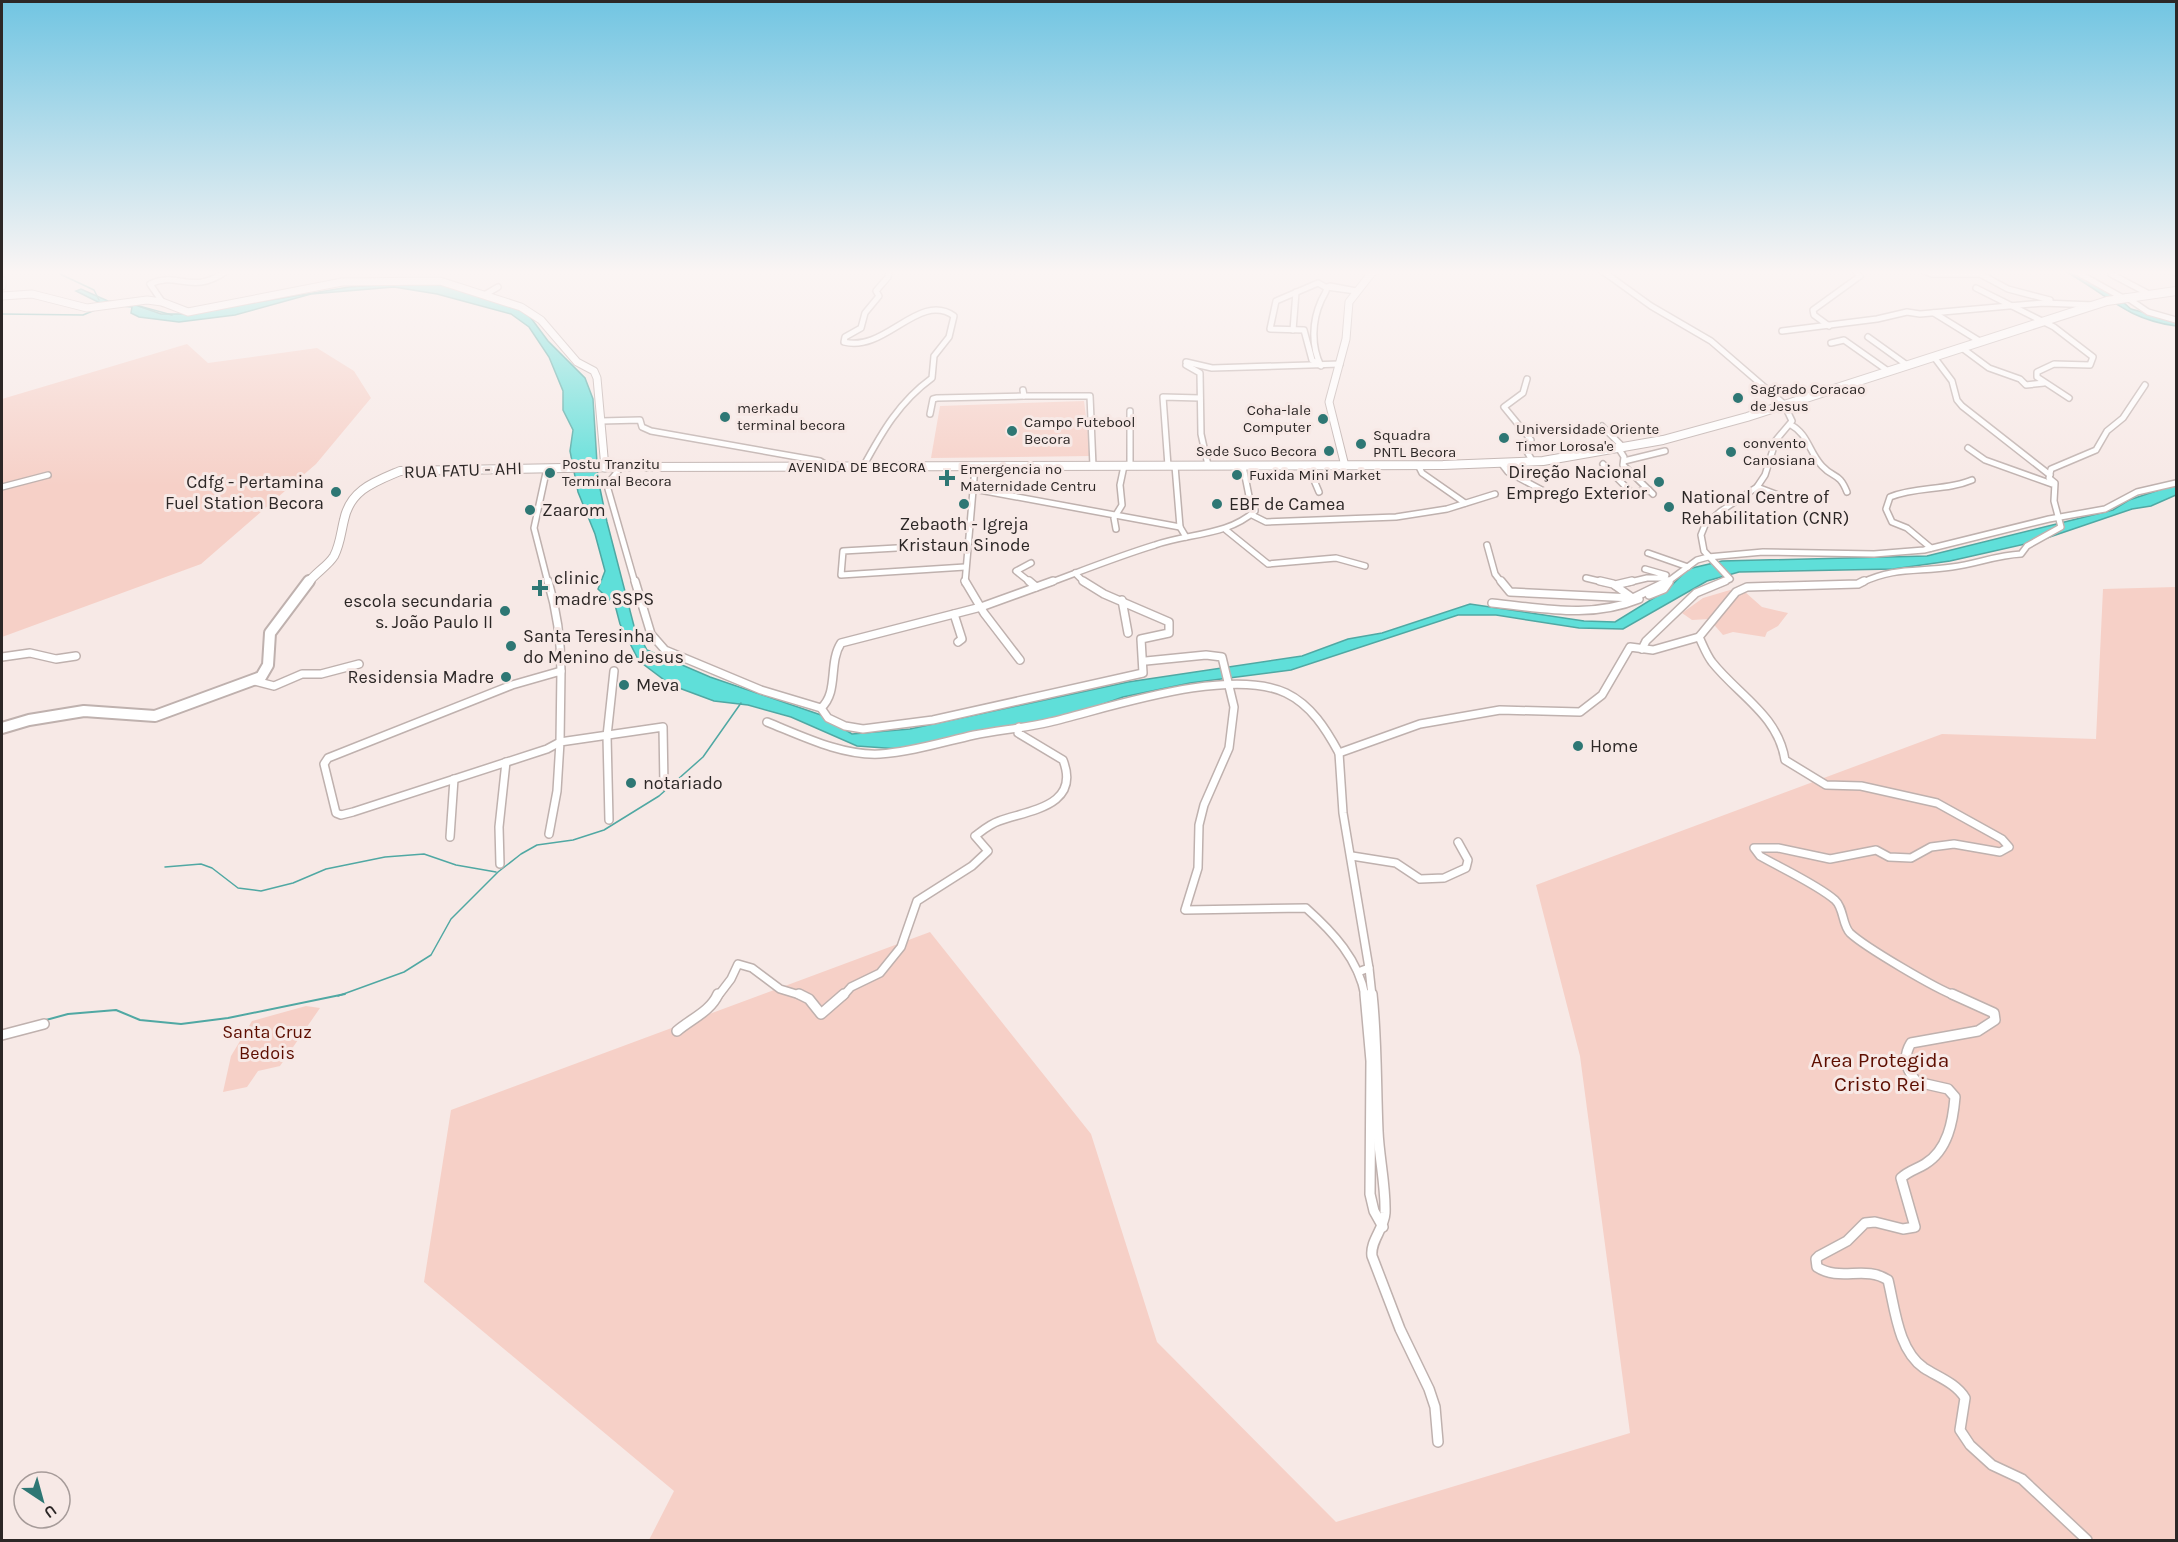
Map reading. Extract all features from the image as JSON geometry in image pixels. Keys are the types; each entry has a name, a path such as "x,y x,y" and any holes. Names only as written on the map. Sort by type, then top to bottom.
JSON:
{"main road":[{"name":"AVENIDA DE BECORA","path":"551,468 1345,466 1533,462 1622,448 1706,428 1981,342"},
{"name":"RUA FATU - AHI","path":"255,681 268,665 270,633 288,614 314,575 332,559 338,548 348,504 361,489 384,476 405,470 551,468"},
{"path":"2,729 29,720 84,711 155,716 217,692 255,681"}],"street":[{"path":"559,342 572,358 594,371 601,421 602,468"},
{"path":"844,342 871,342"},
{"path":"863,467 886,423 914,391 932,378 934,356 945,342"},
{"path":"1307,342 1311,360 1321,366"},
{"path":"1312,342 1313,353 1321,366"},
{"path":"1345,342 1329,402 1345,466"},
{"path":"1712,342 1784,404 1791,425 1801,430 1822,466 1842,480 1847,492"},
{"path":"1831,343 1836,342"},
{"path":"1847,342 1888,371"},
{"path":"1875,342 1907,365"},
{"path":"2069,398 2044,383 2037,377 2037,372 2061,362 2090,365 2093,360 2089,352 2075,342"},
{"path":"1962,348 1978,363 2008,378 2020,379 2025,385 2044,383"},
{"path":"1934,357 1942,371 1952,381 1957,400 1962,406 2050,475"},
{"path":"1208,465 1201,434 1200,374 1184,363 1212,368 1340,364"},
{"path":"1527,379 1527,386 1521,395 1504,407 1532,440 1526,450 1533,462"},
{"path":"1339,753 1420,724 1500,710 1580,712 1602,695 1630,647 1653,650 1699,637 1718,617 1736,592 1747,586 1858,584 1884,572 1954,567 2001,555 2021,554 2027,546 2061,527 2050,475 2051,469 2063,461 2096,450 2107,431 2123,418 2145,385"},
{"path":"1023,390 1024,396"},
{"path":"930,414 933,399 937,398 1090,396 1093,466"},
{"path":"1186,537 1180,527 1163,397 1200,398"},
{"path":"1116,529 1115,515 1122,506 1120,485 1127,466 1130,411"},
{"path":"601,421 640,420 642,427 651,431 820,461 828,466"},
{"path":"1642,649 1646,641 1696,593 1730,579 1708,557 1701,545 1701,535 1705,525 1757,487 1765,475 1776,440 1791,425"},
{"path":"1602,426 1622,448 1623,465 1651,492 1632,493 1603,464"},
{"path":"1968,448 1985,460 2039,477 2054,486"},
{"path":"1624,461 1665,452"},
{"path":"1501,463 1508,472 1557,498"},
{"path":"1308,465 1319,492"},
{"path":"1418,465 1422,473 1464,503"},
{"path":"821,708 830,698 831,668 840,643 981,607 1075,573 1186,537 1226,530 1252,515 1255,506 1250,501 1243,466"},
{"path":"621,467 606,484 606,492 614,506 644,614 657,644 665,650 761,690 821,708 828,718 845,726 863,729 880,728 933,720 1143,673 1146,661 1141,652 1141,639 1169,633 1169,621 1098,592 1079,579 1075,573"},
{"path":"975,467 965,582 1020,660"},
{"path":"549,834 557,792 562,671 555,604 539,553 534,528 551,468"},
{"path":"2,487 48,475"},
{"path":"1931,548 1907,528 1892,522 1886,509 1890,497 1933,486 1963,485 1972,480"},
{"path":"1487,545 1495,573 1510,589 1510,592 1634,599 1665,589 1670,580 1697,560 1708,557 1762,552 1874,555 1931,548 2042,520 2059,519 2105,509 2137,492 2176,483"},
{"path":"1757,487 1786,498"},
{"path":"974,489 1180,527"},
{"path":"1252,515 1266,522 1396,517 1447,508 1496,494"},
{"path":"1226,530 1268,564 1336,558 1365,566"},
{"path":"965,567 841,574 843,551 968,544"},
{"path":"1648,553 1688,567"},
{"path":"1031,563 1016,571 1036,587"},
{"path":"1615,585 1647,578 1665,578 1666,574 1646,569"},
{"path":"1586,578 1615,585 1634,599"},
{"path":"1492,603 1568,613 1608,611 1627,606 1634,599"},
{"path":"1122,600 1128,633"},
{"path":"954,614 962,639 958,642"},
{"path":"1699,637 1710,660 1771,722 1785,746 1785,760 1826,785 1861,786 1936,803 2002,839 2009,847 2000,852 1977,845 1951,843 1924,847 1911,858 1889,857 1876,850 1858,856 1817,858 1771,845 1754,848 1760,856 1837,900 1848,932 1859,940 1925,979 1936,989 1994,1012 1995,1020 1978,1031 1911,1042 1905,1053 1906,1066 1917,1082 1948,1089 1955,1097 1945,1144 1928,1162 1905,1173 1901,1178 1903,1195 1915,1220 1915,1227 1899,1229 1869,1222 1861,1225 1845,1243 1833,1247 1816,1259 1817,1267 1832,1275 1863,1271 1882,1274 1888,1280 1910,1353 1920,1367 1957,1389 1965,1397 1966,1406 1960,1430 1970,1445 1992,1465 2022,1479 2060,1512 2087,1540"},
{"path":"2,657 30,653 56,659 76,656"},
{"path":"1146,661 1214,655 1222,657 1225,661 1234,707 1229,748 1202,815 1197,842 1198,867 1185,910 1306,908 1333,934 1358,972 1363,990 1370,1050 1369,1119 1372,1209 1383,1227"},
{"path":"255,681 274,686 302,674 321,674 359,664"},
{"path":"562,671 512,685 328,758 324,764 336,813 341,815 506,762 560,742 663,728 664,786"},
{"path":"609,820 607,736 614,671"},
{"path":"767,722 818,742 863,754 879,754 1230,682 1274,688 1292,696 1317,715 1339,753 1343,813 1369,968 1377,1038 1376,1076 1385,1213 1383,1227 1371,1249 1372,1256 1400,1329 1429,1389 1435,1407 1438,1442"},
{"path":"677,1031 693,1016 714,1006 720,991 731,979 738,964 756,970 785,992 796,992 812,1002 820,1014 835,1005 851,987 880,973 901,947 916,901 972,866 988,851 975,836 1000,821 1034,812 1064,791 1068,779 1064,760 1018,733 1019,727"},
{"path":"500,864 499,827 506,762"},
{"path":"450,837 454,779"},
{"path":"1352,856 1399,862 1408,866 1420,879 1428,880 1452,876 1466,868 1468,860 1458,842"},
{"path":"1358,972 1369,968"},
{"path":"2,1035 44,1024"}],"green space":[{"path":"187,344 208,363 317,348 354,371 371,398 316,464 201,564 2,637 2,399"},
{"name":"Campo Futebool Becora","path":"1084,401 1091,456 931,458 940,406"},
{"name":"Area Protegida Cristo Rei","path":"2176,587 2176,1540 649,1540 674,1491 424,1282 451,1110 930,932 1091,1134 1157,1342 1336,1522 1630,1433 1580,1056 1536,885 1942,734 2096,739 2103,589"},
{"path":"1730,590 1745,592 1762,607 1788,613 1778,626 1767,632 1765,637 1733,632 1723,635 1709,619 1692,620 1682,613 1703,598"},
{"name":"Santa Cruz Bedois","path":"306,1006 320,1008 280,1066 258,1071 247,1087 223,1092 231,1056 252,1021"}],"water":[{"path":"539,342 549,342 585,378 593,399 598,479 607,522 634,626 647,650 710,677 821,715 852,734 910,729 1128,682 1302,656 1348,639 1382,633 1470,604 1584,621 1615,622 1667,590 1688,569 1722,561 1927,556 2113,510 2129,500 2174,485 2176,485 2176,495 2151,506 2132,509 2038,541 1950,561 1893,569 1739,572 1707,581 1623,629 1579,628 1496,615 1458,615 1291,670 1190,683 1123,697 1066,717 899,749 857,746 791,717 748,705 714,701 671,685 639,661 620,624 615,605 598,589 605,571 595,534 578,492 570,451 573,430 563,410 563,391 549,357"}],"waterway":[{"path":"342,995 404,972 431,955 451,919 498,872 521,854 537,845 573,840 604,830 659,796 703,757 741,703"},
{"path":"165,867 201,864 212,868 238,888 261,891 293,883 326,869 385,857 424,854 456,865 496,872"},
{"path":"46,1020 68,1014 116,1010 140,1020 181,1024 228,1018 342,995"}],"place":[{"name":"Sagrado Coracao de Jesus","path":"1738,398"},
{"name":"merkadu terminal becora","path":"725,417"},
{"name":"Coha-lale Computer","path":"1323,419"},
{"name":"Campo Futebool Becora","path":"1012,431"},
{"name":"Universidade Oriente Timor Lorosa'e","path":"1504,438"},
{"name":"Squadra PNTL Becora","path":"1361,444"},
{"name":"Sede Suco Becora","path":"1329,451"},
{"name":"convento Canosiana","path":"1731,452"},
{"name":"Postu Tranzitu Terminal Becora","path":"550,473"},
{"name":"Fuxida Mini Market","path":"1237,475"},
{"name":"Emergencia no Maternidade Centru","path":"947,478"},
{"name":"Direção Nacional Emprego Exterior","path":"1659,482"},
{"name":"Cdfg - Pertamina Fuel Station Becora","path":"336,492"},
{"name":"Zebaoth - Igreja Kristaun Sinode","path":"964,504"},
{"name":"EBF de Camea","path":"1217,504"},
{"name":"National Centre of Rehabilitation (CNR)","path":"1669,507"},
{"name":"Zaarom","path":"530,510"},
{"name":"clinic madre SSPS","path":"540,588"},
{"name":"escola secundaria s. João Paulo II","path":"505,611"},
{"name":"Santa Teresinha do Menino de Jesus","path":"511,646"},
{"name":"Residensia Madre","path":"506,677"},
{"name":"Meva","path":"624,685"},
{"name":"Home","path":"1578,746"},
{"name":"notariado","path":"631,783"}]}
